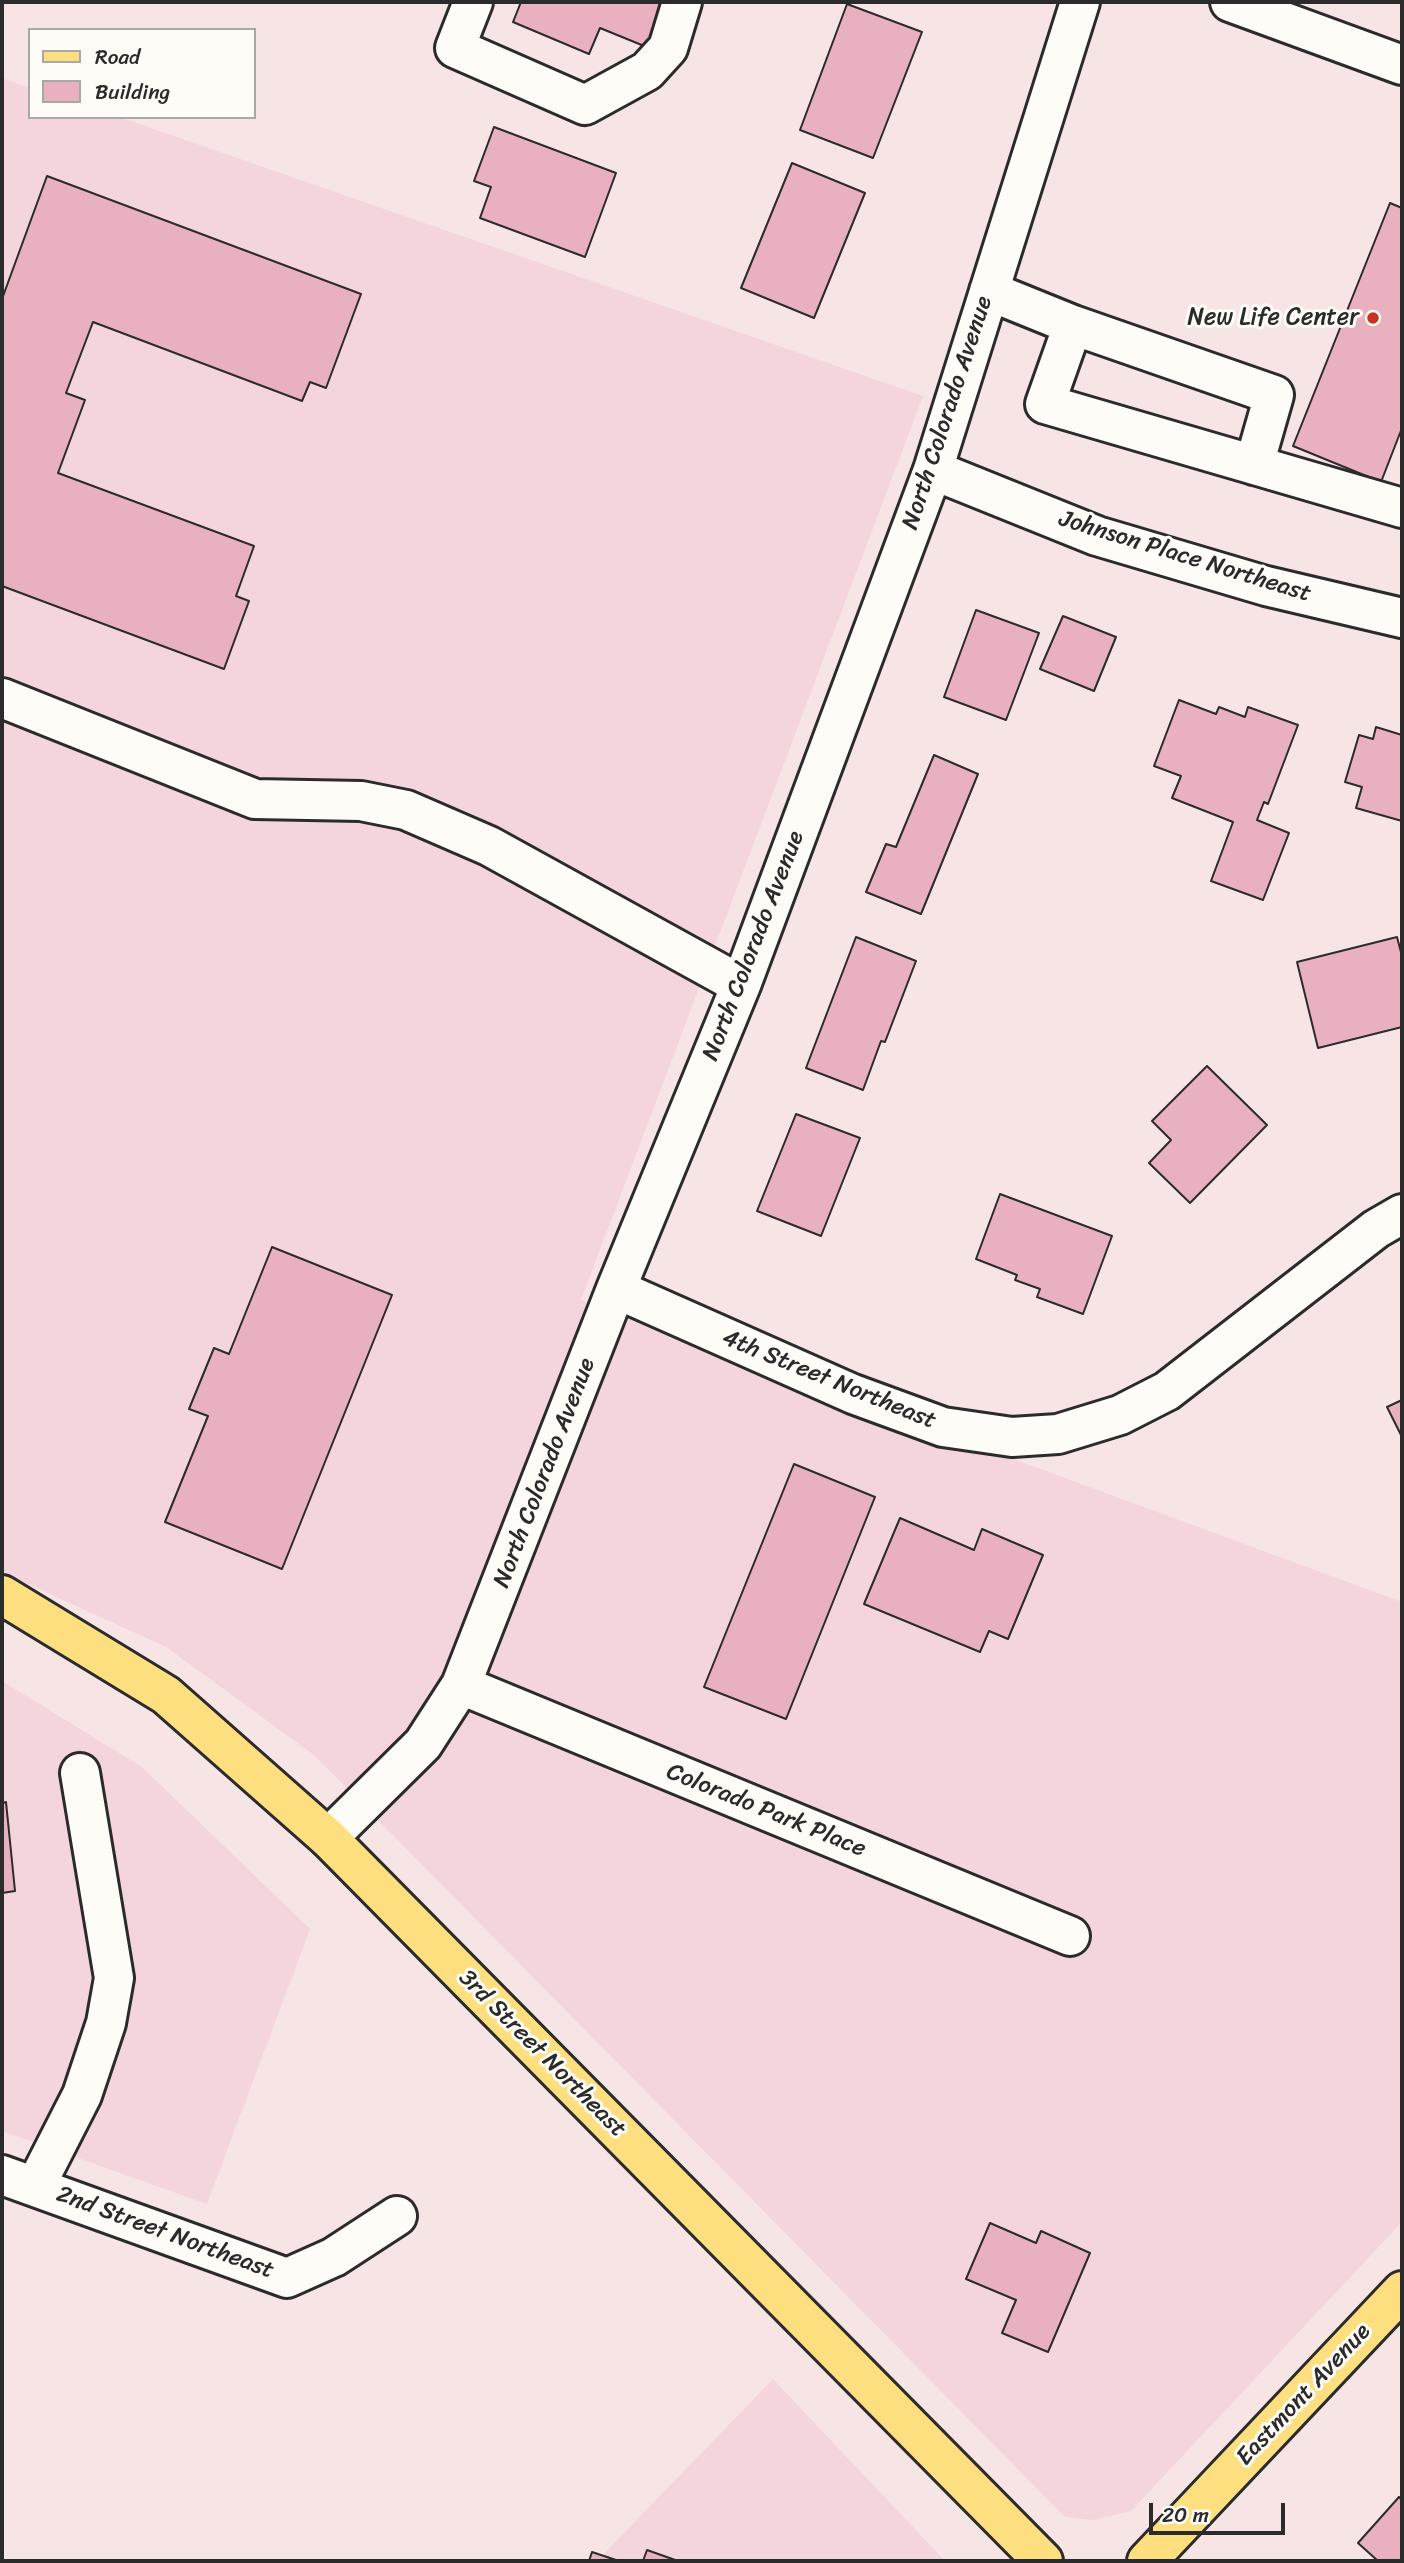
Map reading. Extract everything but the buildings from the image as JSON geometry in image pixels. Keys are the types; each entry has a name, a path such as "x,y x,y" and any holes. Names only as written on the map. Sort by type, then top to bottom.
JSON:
{"main road":[{"name":"3rd Street Northeast","path":"2,1595 166,1695 328,1838 1043,2561"},
{"name":"Eastmont Avenue","path":"1147,2561 1402,2291"}],"street":[{"path":"473,2 455,48 585,105 648,71 668,48 682,2"},
{"name":"North Colorado Avenue","path":"328,1838 423,1744 461,1685 616,1289 741,985 933,470 1080,2"},
{"path":"1230,2 1402,65"},
{"path":"989,291 1073,325 1274,395 1254,465"},
{"path":"1073,325 1045,404 1402,508"},
{"name":"Johnson Place Northeast","path":"933,470 1097,536 1266,586 1402,618"},
{"path":"2,698 255,799 361,802 406,810 489,846 741,985"},
{"name":"4th Street Northeast","path":"616,1289 853,1395 943,1427 1012,1437 1058,1434 1120,1415 1167,1391 1376,1229 1402,1214"},
{"name":"Colorado Park Place","path":"461,1685 1070,1936"},
{"path":"18,2181 82,2095 106,2022 114,1979 80,1773"},
{"name":"2nd Street Northeast","path":"18,2181 288,2278 334,2257 397,2216"}],"shaded area":[{"path":"2,78 28,87 28,119 125,119 923,396 581,1300 1402,1602 1402,2222 1131,2511 1093,2520 1065,2517 314,1755 166,1647 2,1572"},
{"path":"2,1681 142,1767 310,1929 207,2204 2,2131"},
{"path":"773,2379 945,2561 597,2561"}],"place":[{"name":"New Life Center","path":"1373,318"}]}
